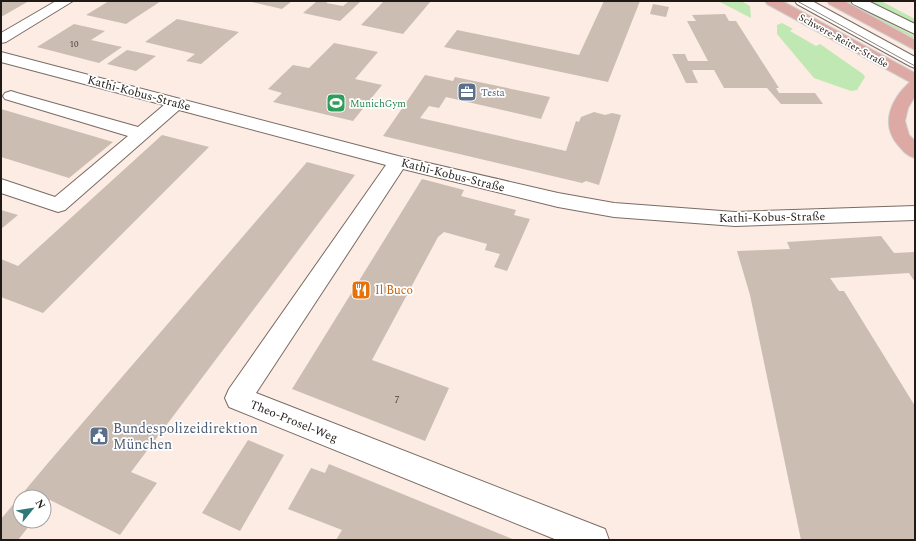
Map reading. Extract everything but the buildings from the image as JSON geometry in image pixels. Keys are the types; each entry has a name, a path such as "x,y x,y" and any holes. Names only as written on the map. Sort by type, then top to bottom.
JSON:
{"main road":[{"name":"Schwere-Reiter-Straße","path":"772,1 915,79"},
{"path":"834,1 915,46"},
{"path":"915,86 906,95 896,114 900,134 915,152"}],"street":[{"path":"1,39 66,1"},
{"path":"802,1 915,63"},
{"path":"858,1 915,30"},
{"name":"Kathi-Kobus-Straße","path":"1,56 398,162 558,200 622,211 735,219 915,213"},
{"path":"11,96 141,134"},
{"path":"1,186 58,205 177,103"},
{"name":"Theo-Prosel-Weg","path":"398,162 238,398 594,540"}],"green space":[{"path":"718,1 741,1 750,6 751,18"},
{"path":"844,1 848,1 915,36 915,39"},
{"path":"868,1 881,1 915,19 915,25"},
{"path":"782,23 793,29 790,31 816,46 820,44 863,74 865,77 857,90 851,91 814,78 777,34 777,25"}],"tram line":[{"path":"797,1 915,66"}],"place":[{"name":"Testa","path":"467,92"},
{"name":"MunichGym","path":"336,103"},
{"name":"Il Buco","path":"361,290"},
{"name":"Bundespolizeidirektion München","path":"99,436"}]}
